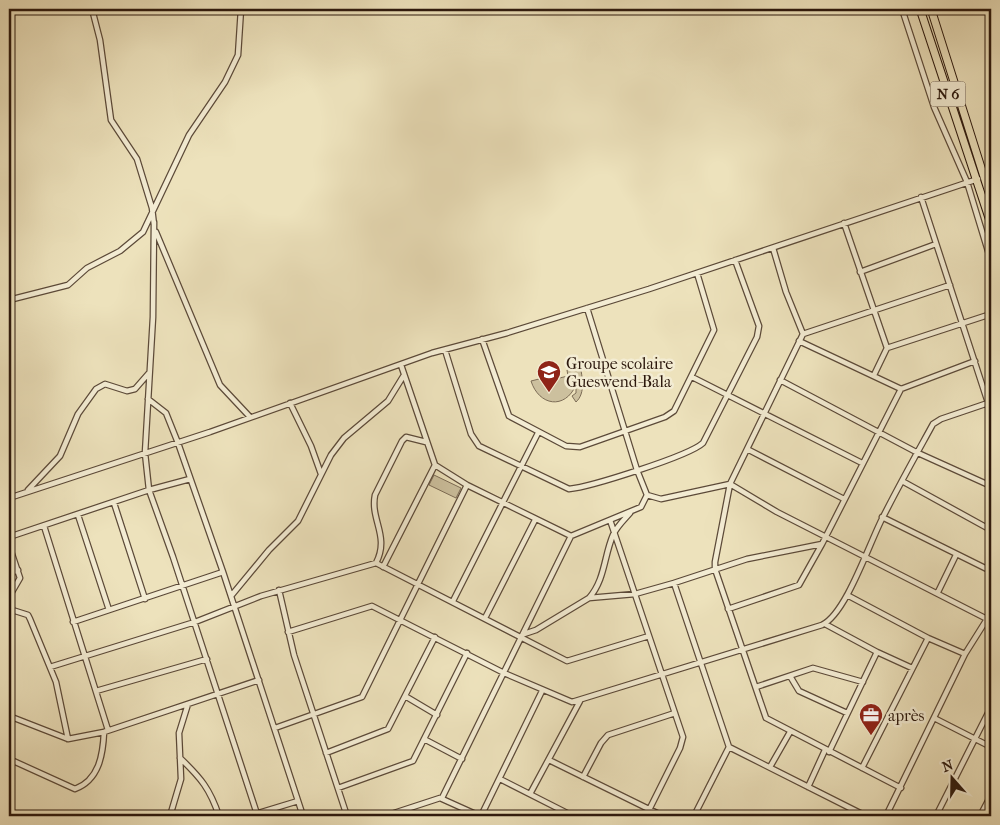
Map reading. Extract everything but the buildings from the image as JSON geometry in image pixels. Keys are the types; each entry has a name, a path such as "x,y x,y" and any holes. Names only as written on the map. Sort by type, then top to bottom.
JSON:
{"main road":[{"name":"N 6","path":"920,9 981,178 991,199"},
{"name":"N 6","path":"931,9 981,178 985,204 991,224"}],"street":[{"path":"92,9 100,40 111,120 137,160 153,210 154,278 145,453 149,490 183,586 258,814"},
{"path":"9,300 68,285 87,268 120,251 139,237 147,226 189,135 225,82 238,54 241,9"},
{"path":"902,9 934,107 967,182 991,261"},
{"path":"9,498 178,443 445,350 587,308 981,178"},
{"path":"921,197 990,402 991,412"},
{"path":"975,208 985,204"},
{"path":"154,222 159,243 220,385 250,417"},
{"path":"844,223 887,348 874,375"},
{"path":"860,272 936,244"},
{"path":"773,248 786,292 803,334"},
{"path":"445,350 475,442 520,468 569,489 637,470 700,446 759,333 759,326 735,260"},
{"path":"482,340 508,414 513,419 538,432 575,448 671,414 692,377 714,328 696,272"},
{"path":"900,788 766,718 715,569 730,484 803,334 873,309 950,285"},
{"path":"442,798 571,536 641,507 647,495 637,470 587,308"},
{"path":"887,348 991,314"},
{"path":"799,341 900,388"},
{"path":"728,608 799,585 822,544 900,388 975,361"},
{"path":"401,365 435,465 467,485 571,536"},
{"path":"25,493 60,456 78,414 96,388 105,384 127,390 134,389 149,372"},
{"path":"231,596 269,550 297,522 331,456 344,438 388,401 404,375"},
{"path":"692,377 862,463"},
{"path":"780,380 918,452 991,486"},
{"path":"148,398 166,412 178,443 223,572 303,816"},
{"path":"288,632 370,606 401,619 542,691 567,701 580,701 700,661 825,624 847,595 882,517 938,420 990,402"},
{"path":"290,403 321,474"},
{"path":"453,602 538,432"},
{"path":"376,563 382,552 374,503 375,495 402,441 406,437 426,442"},
{"path":"747,449 844,498"},
{"path":"383,566 435,465"},
{"path":"9,537 114,504 149,490 190,479"},
{"path":"902,482 991,530"},
{"path":"647,495 661,499 730,484 777,512 989,618 965,654 936,719 886,816"},
{"path":"275,728 362,697 467,485"},
{"path":"114,504 144,598"},
{"path":"589,598 599,582 614,533 631,512"},
{"path":"78,515 109,610"},
{"path":"882,517 991,571"},
{"path":"485,618 535,520"},
{"path":"610,520 683,742 646,816"},
{"path":"9,759 74,789 89,781 96,773 106,731 96,691 44,526"},
{"path":"523,636 589,598 635,594 747,559 822,544"},
{"path":"9,545 18,570 19,583 9,597"},
{"path":"938,592 956,554"},
{"path":"50,667 195,622 278,590 376,563 570,661 649,636"},
{"path":"9,574 18,570"},
{"path":"73,622 223,572"},
{"path":"674,583 729,747 866,816"},
{"path":"278,590 288,632 347,816"},
{"path":"847,595 928,638 965,654"},
{"path":"9,609 28,615 50,667 68,739"},
{"path":"825,624 877,652 912,668"},
{"path":"326,753 388,729 435,637"},
{"path":"862,768 928,638"},
{"path":"808,787 877,652"},
{"path":"338,788 411,762 468,653"},
{"path":"96,691 207,659"},
{"path":"756,688 813,668 863,682"},
{"path":"790,676 798,691 847,713"},
{"path":"9,707 10,717 68,739 106,731 259,680"},
{"path":"386,816 442,798 481,816 542,691"},
{"path":"405,696 437,715"},
{"path":"530,794 580,701"},
{"path":"170,816 181,778 179,728 188,704"},
{"path":"936,816 991,707"},
{"path":"584,777 602,740 608,735 675,713"},
{"path":"936,719 991,747"},
{"path":"770,767 790,732"},
{"path":"424,740 462,759"},
{"path":"694,816 729,747"},
{"path":"180,758 204,782 212,795 219,816"},
{"path":"549,760 663,816"},
{"path":"500,779 573,816"},
{"path":"980,816 991,795"},
{"path":"249,816 298,801"},
{"path":"9,811 12,816"}],"shaded area":[{"path":"580,365 582,389 576,402 572,396 576,393 576,385 565,398 552,402 540,396 531,381 546,380 550,386 553,385 551,380 568,376 567,370"},
{"path":"434,475 461,488 456,498 429,485"}],"place":[{"name":"Groupe scolaire Gueswend-Bala","path":"549,393"},
{"name":"après","path":"871,736"}]}
